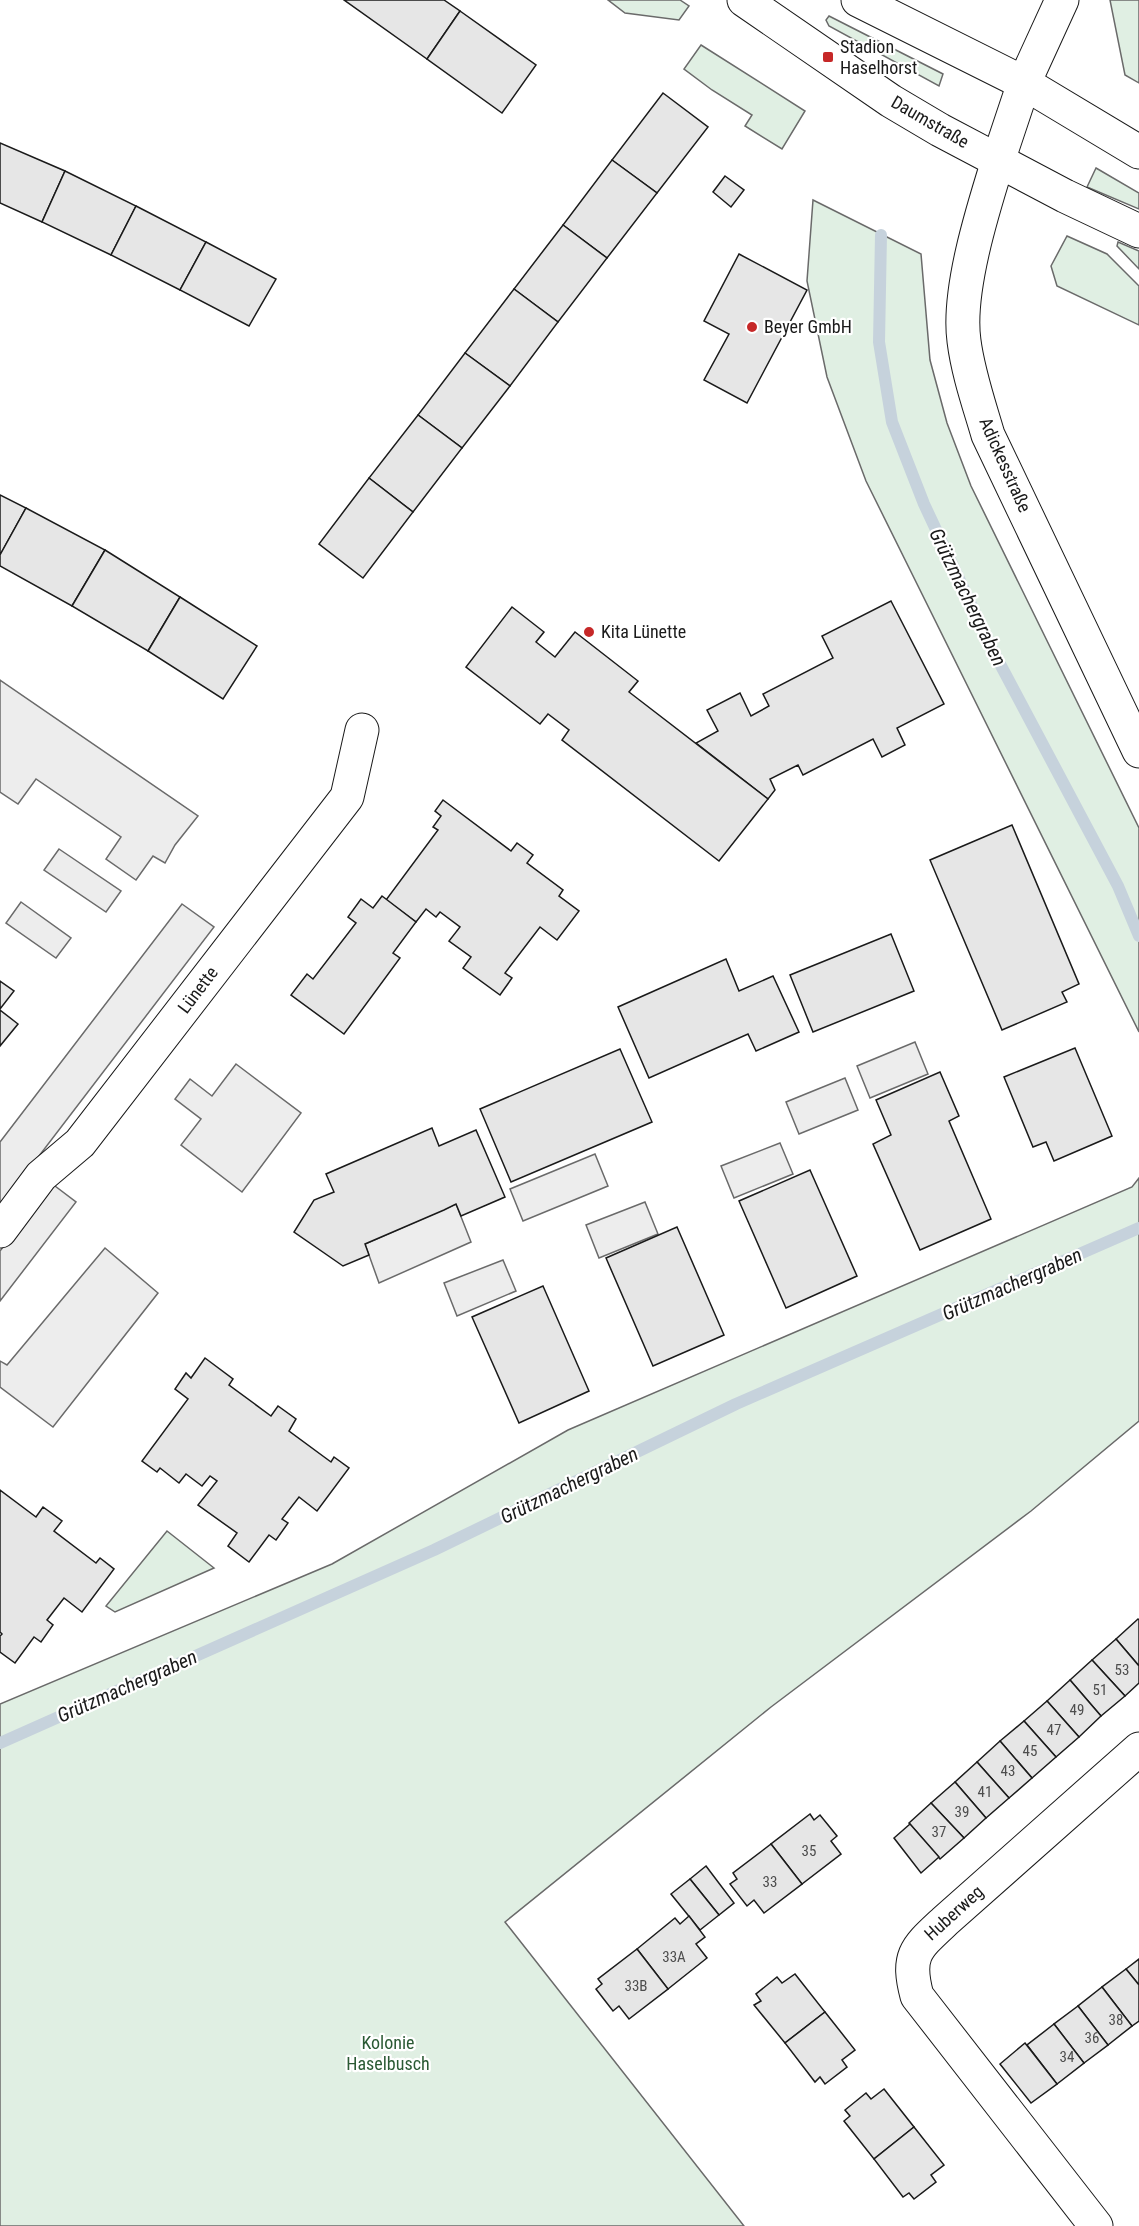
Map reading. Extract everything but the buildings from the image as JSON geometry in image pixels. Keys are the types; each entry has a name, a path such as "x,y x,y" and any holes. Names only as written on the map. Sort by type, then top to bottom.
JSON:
{"street":[{"name":"Daumstraße","path":"744,0 891,101 940,130 1065,196 1139,231"},
{"path":"858,0 1024,83 1139,152"},
{"path":"998,161 1024,83 1062,0"},
{"name":"Adickesstraße","path":"998,161 982,213 966,288 964,340 974,388 988,435 1139,751"},
{"name":"Lünette","path":"0,1231 41,1176 80,1143 347,797 362,730"},
{"name":"Huberweg","path":"1096,2226 917,1996 912,1977 913,1961 920,1945 945,1921 1139,1749"}],"green space":[{"path":"608,0 680,0 689,6 679,20 625,13"},
{"path":"1110,0 1139,0 1139,83 1125,75"},
{"path":"829,16 943,74 939,86 829,26 826,20"},
{"path":"701,45 805,111 782,149 745,126 752,115 684,69"},
{"path":"1096,168 1139,193 1139,209 1087,187"},
{"path":"813,200 921,254 930,360 947,423 971,486 1139,828 1139,1032 866,481 827,377 807,281"},
{"path":"1067,236 1107,254 1139,286 1139,325 1057,286 1051,266"},
{"path":"1118,242 1139,251 1139,269 1117,246"},
{"name":"Kolonie Haselbusch","path":"1139,1178 1139,1421 1031,1511 771,1707 505,1922 744,2226 0,2226 0,1704 332,1564 568,1430 1132,1187"},
{"path":"167,1531 214,1568 115,1612 106,1606"}],"shaded area":[{"path":"0,680 198,816 175,845 165,863 153,856 136,880 106,859 121,837 36,779 18,804 0,792"},
{"path":"59,849 121,891 106,912 44,870"},
{"path":"21,902 71,938 56,958 6,923"},
{"path":"182,904 214,927 0,1207 0,1142"},
{"path":"915,1042 928,1074 870,1098 857,1066"},
{"path":"236,1064 301,1113 242,1192 181,1145 201,1119 175,1099 190,1079 212,1096"},
{"path":"845,1078 858,1110 799,1134 786,1102"},
{"path":"780,1143 793,1174 734,1198 721,1166"},
{"path":"595,1154 608,1186 523,1221 510,1189"},
{"path":"51,1183 76,1202 0,1301 0,1251"},
{"path":"645,1202 658,1234 599,1258 586,1225"},
{"path":"456,1204 471,1242 379,1283 365,1244"},
{"path":"105,1248 158,1293 53,1427 0,1387 0,1361 7,1365"},
{"path":"503,1260 516,1291 457,1316 444,1283"}],"waterway":[{"name":"Grützmachergraben","path":"881,235 879,342 892,422 924,504 991,647 1118,886 1139,936"},
{"name":"Grützmachergraben","path":"0,1743 434,1550 736,1404 1139,1228"}],"place":[{"name":"Stadion Haselhorst","path":"828,57"},
{"name":"Beyer GmbH","path":"752,327"},
{"name":"Kita Lünette","path":"589,632"}]}
